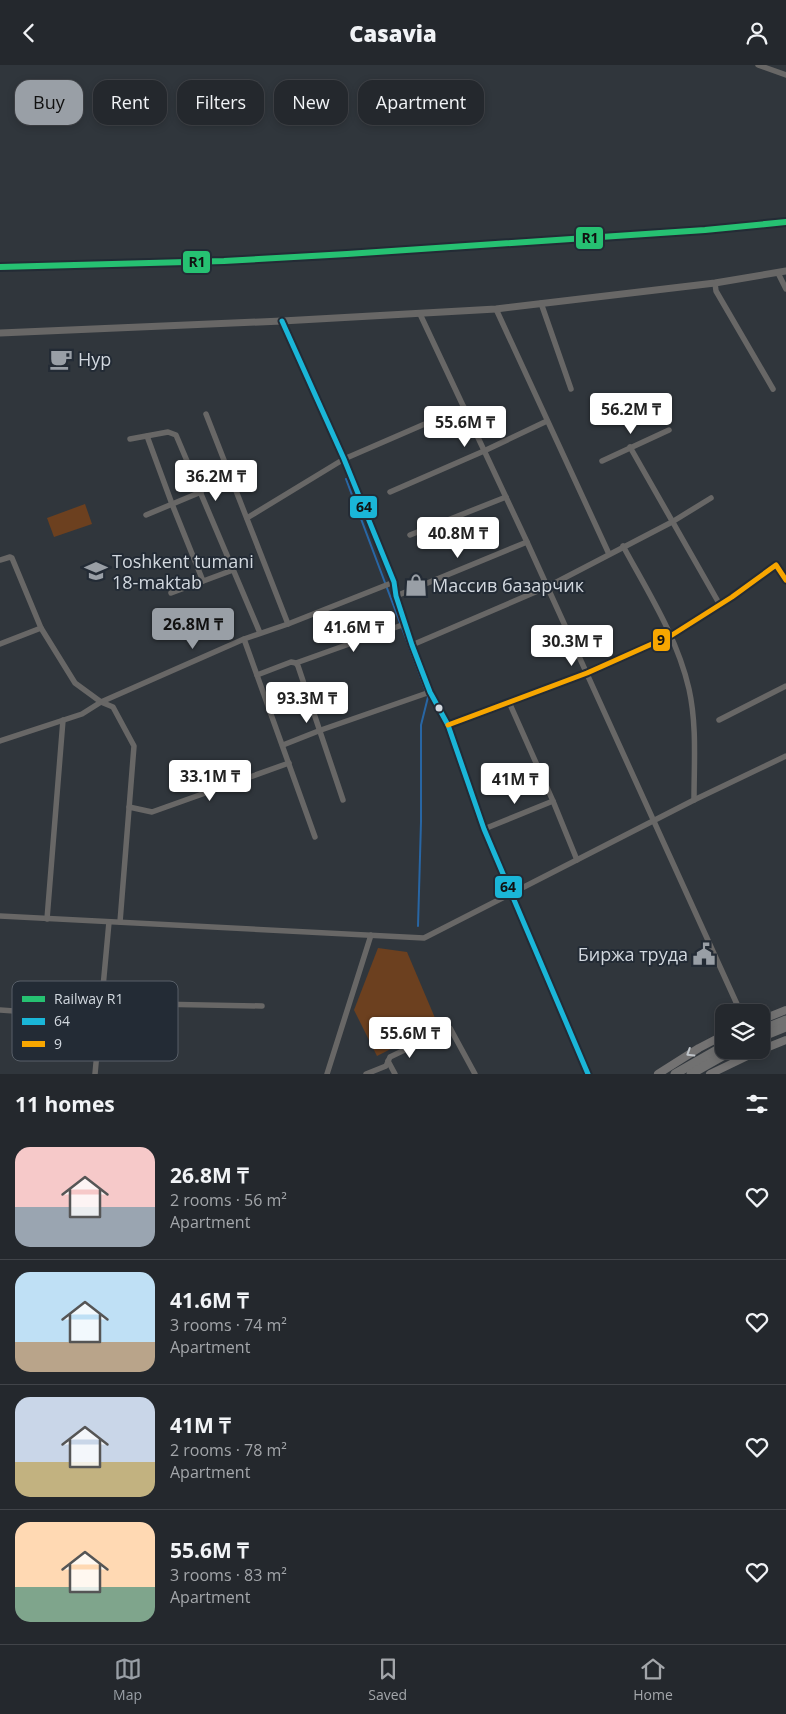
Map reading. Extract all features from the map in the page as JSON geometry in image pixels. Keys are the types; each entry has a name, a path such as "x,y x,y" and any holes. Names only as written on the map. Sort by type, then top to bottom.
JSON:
{"main road":[{"path":"770,1016 786,1010"},
{"path":"770,1026 786,1020"},
{"path":"770,1033 786,1027"},
{"path":"658,1074 698,1048 715,1040"},
{"path":"770,1046 786,1040"},
{"path":"675,1074 715,1051"},
{"path":"690,1074 700,1071 719,1059"},
{"path":"710,1074 742,1059"}],"street":[{"path":"758,65 786,75"},
{"path":"0,333 282,321 496,309 715,283 786,271"},
{"path":"778,273 786,289"},
{"path":"715,283 716,291 773,389"},
{"path":"541,303 571,389"},
{"path":"496,309 609,555"},
{"path":"420,314 527,542 737,1004"},
{"path":"282,321 344,459 394,582 396,596 412,645 430,692 448,725 484,829 588,1074"},
{"path":"247,518 344,459 464,407"},
{"path":"206,413 288,624"},
{"path":"390,492 547,421"},
{"path":"602,461 669,430"},
{"path":"130,439 168,431 176,435 260,633"},
{"path":"147,436 203,581"},
{"path":"630,447 720,605"},
{"path":"146,515 201,492"},
{"path":"410,535 506,497"},
{"path":"412,645 547,587 672,522 711,499"},
{"path":"396,596 527,542"},
{"path":"623,546 672,635 689,689 694,736 694,800"},
{"path":"0,560 12,558 41,628 75,683 101,702 114,707 134,745 120,922"},
{"path":"448,725 587,673 672,635 720,605 776,565 786,580"},
{"path":"171,593 233,570"},
{"path":"0,741 82,715 101,702 244,639 288,624 394,582"},
{"path":"257,675 405,624"},
{"path":"0,644 41,628"},
{"path":"244,639 315,837"},
{"path":"296,663 343,800"},
{"path":"719,720 786,686"},
{"path":"283,745 320,730 430,692"},
{"path":"509,702 577,860"},
{"path":"47,919 63,721"},
{"path":"0,916 424,938 694,800 786,756"},
{"path":"129,807 152,812 289,763"},
{"path":"484,829 553,801"},
{"path":"104,981 109,922"},
{"path":"327,1074 372,935"},
{"path":"178,1004 262,1006"},
{"path":"366,1074 386,1065 390,1057 450,1028 475,1074"},
{"path":"95,1074 96,1061"},
{"path":"388,1061 394,1074"}],"shaded area":[{"path":"85,504 92,524 54,537 47,518"},
{"path":"378,948 407,952 438,1025 377,1056 354,1010"}],"waterway":[{"path":"346,479 428,697 421,725 418,926"}],"rail line":[{"name":"R1","path":"0,267 224,261 347,254 705,230 786,222"}],"transit line":[{"name":"64","path":"282,321 344,459 394,582 396,596 412,645 430,692 448,725 484,829 588,1074"},
{"name":"9","path":"448,725 587,673 672,635 732,597 776,565 786,580"}],"place":[{"name":"Нур","path":"61,359"},
{"name":"Toshkent tumani 18-maktab","path":"96,571"},
{"name":"Массив базарчик","path":"416,585"},
{"name":"Биржа труда","path":"704,954"}]}
